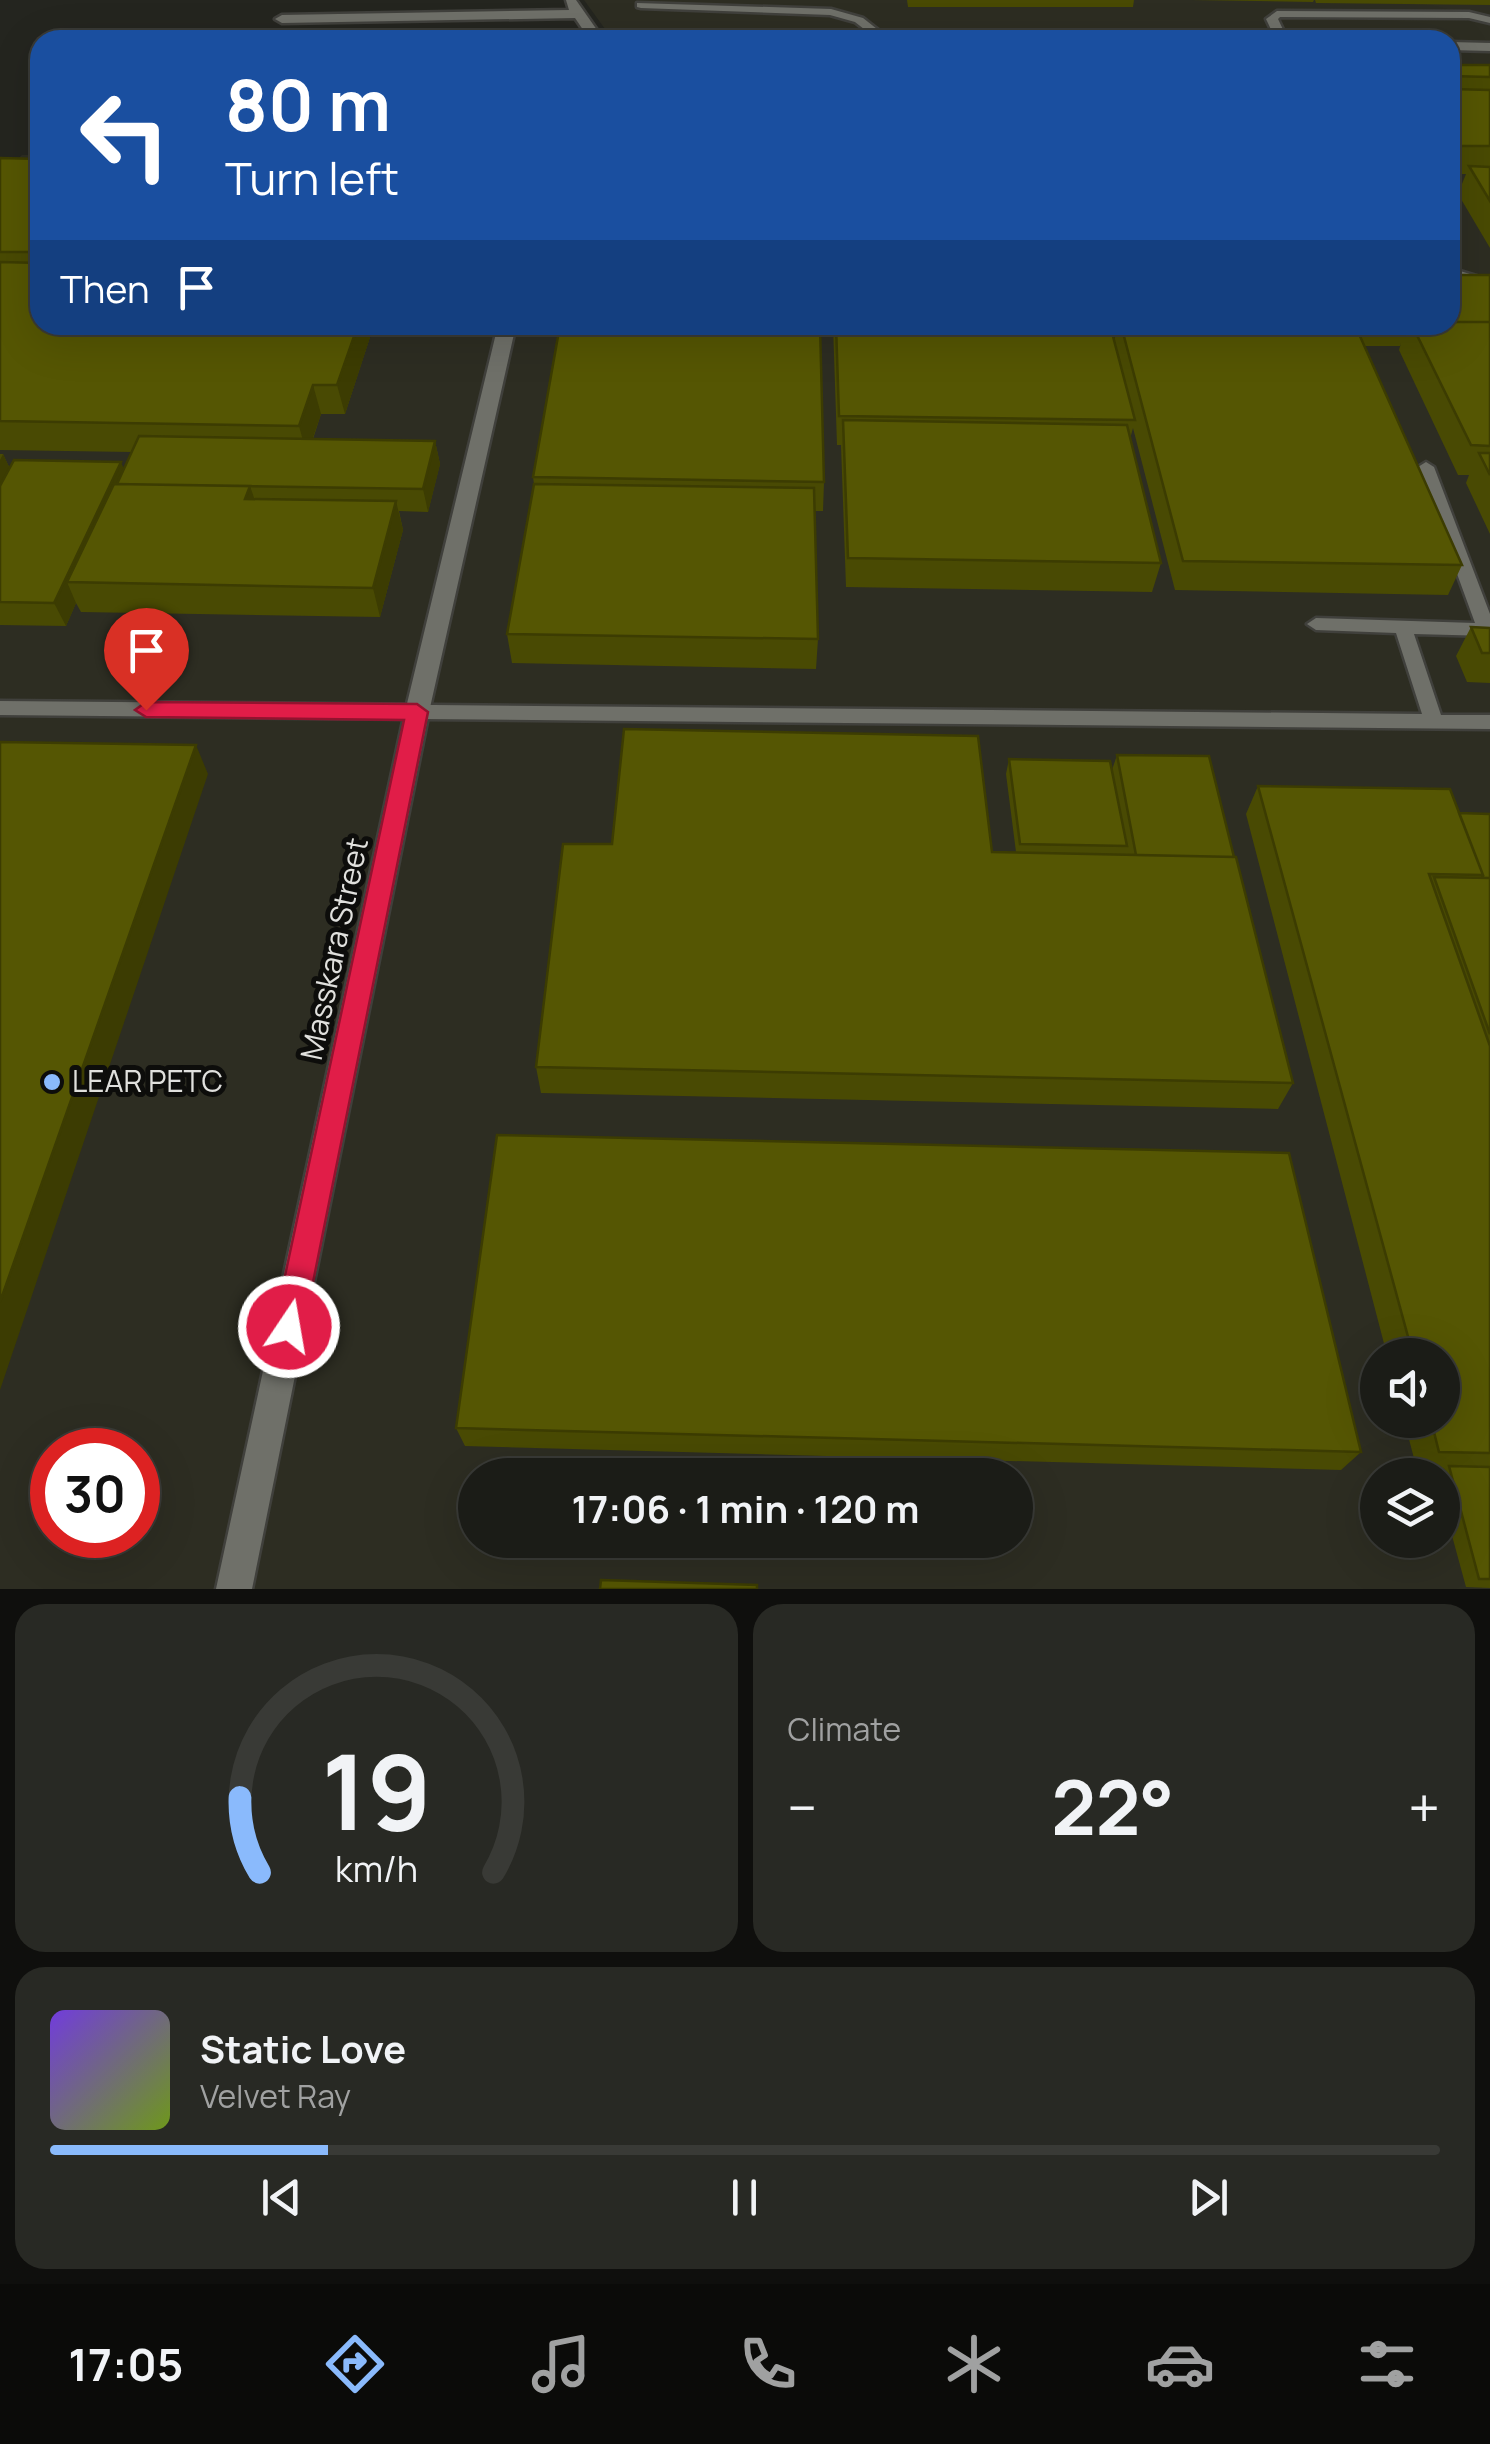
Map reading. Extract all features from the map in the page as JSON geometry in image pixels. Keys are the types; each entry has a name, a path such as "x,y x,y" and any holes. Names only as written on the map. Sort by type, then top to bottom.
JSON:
{"street":[{"path":"569,0 590,30"},
{"path":"282,19 579,14"},
{"path":"1460,46 1490,46"},
{"name":"Masskara Street","path":"234,1589 417,712 505,335"}],"lane":[{"path":"641,5 831,12 860,20 873,30"},
{"path":"1277,30 1272,19 1277,14 1469,15 1490,20"},
{"path":"1460,275 1490,285"},
{"path":"1316,624 1489,630 1426,466"},
{"path":"1403,628 1434,722"},
{"path":"0,708 1490,722"}],"shaded area":[{"path":"584,0 1490,0 1490,1589 0,1589 0,175 22,155 30,155 30,335 1460,335 1460,30 606,30"}],"building":[{"path":"1460,65 1490,65 1490,77 1460,76"},
{"path":"1460,89 1490,90 1490,146 1460,146"},
{"path":"0,158 30,159 30,252 0,252"},
{"path":"1469,166 1490,167 1490,201"},
{"path":"0,262 30,263 30,335 354,335 337,385 313,385 299,426 0,421"},
{"path":"1460,275 1490,275 1490,322 1460,322"},
{"path":"1460,322 1490,322 1490,446 1471,445 1417,335 1460,335"},
{"path":"558,335 820,335 824,482 533,477"},
{"path":"836,335 1113,335 1135,420 839,416"},
{"path":"1124,335 1359,335 1462,565 1183,561"},
{"path":"843,420 1127,425 1161,563 848,558"},
{"path":"139,436 435,441 423,489 117,484"},
{"path":"1479,453 1490,453 1490,475"},
{"path":"14,460 121,462 54,603 0,602 0,486"},
{"path":"114,484 250,486 245,499 396,501 373,588 67,582"},
{"path":"534,484 814,488 818,639 507,634"},
{"path":"1471,627 1490,628 1490,653 1482,653"},
{"path":"624,729 978,736 992,852 1236,857 1293,1083 536,1067 563,844 612,844"},
{"name":"LEAR PETC","path":"0,742 196,745 0,1302"},
{"path":"1117,755 1209,756 1234,857 1136,855"},
{"path":"1009,759 1110,761 1127,846 1020,844"},
{"path":"1258,786 1450,789 1483,875 1429,874 1490,1046 1490,1453 1439,1452 1436,1438 1460,1438 1460,1338 1408,1338"},
{"path":"1459,813 1490,814 1490,878 1482,878"},
{"path":"1434,877 1490,878 1490,1034"},
{"path":"497,1135 1289,1153 1361,1452 456,1428"},
{"path":"1460,1466 1490,1467 1490,1579 1479,1579 1460,1507"},
{"path":"601,1580 757,1585 757,1589 600,1589"}],"place":[{"name":"LEAR PETC","path":"52,1082"}],"route":[{"path":"146,710 417,712 289,1327"}]}
